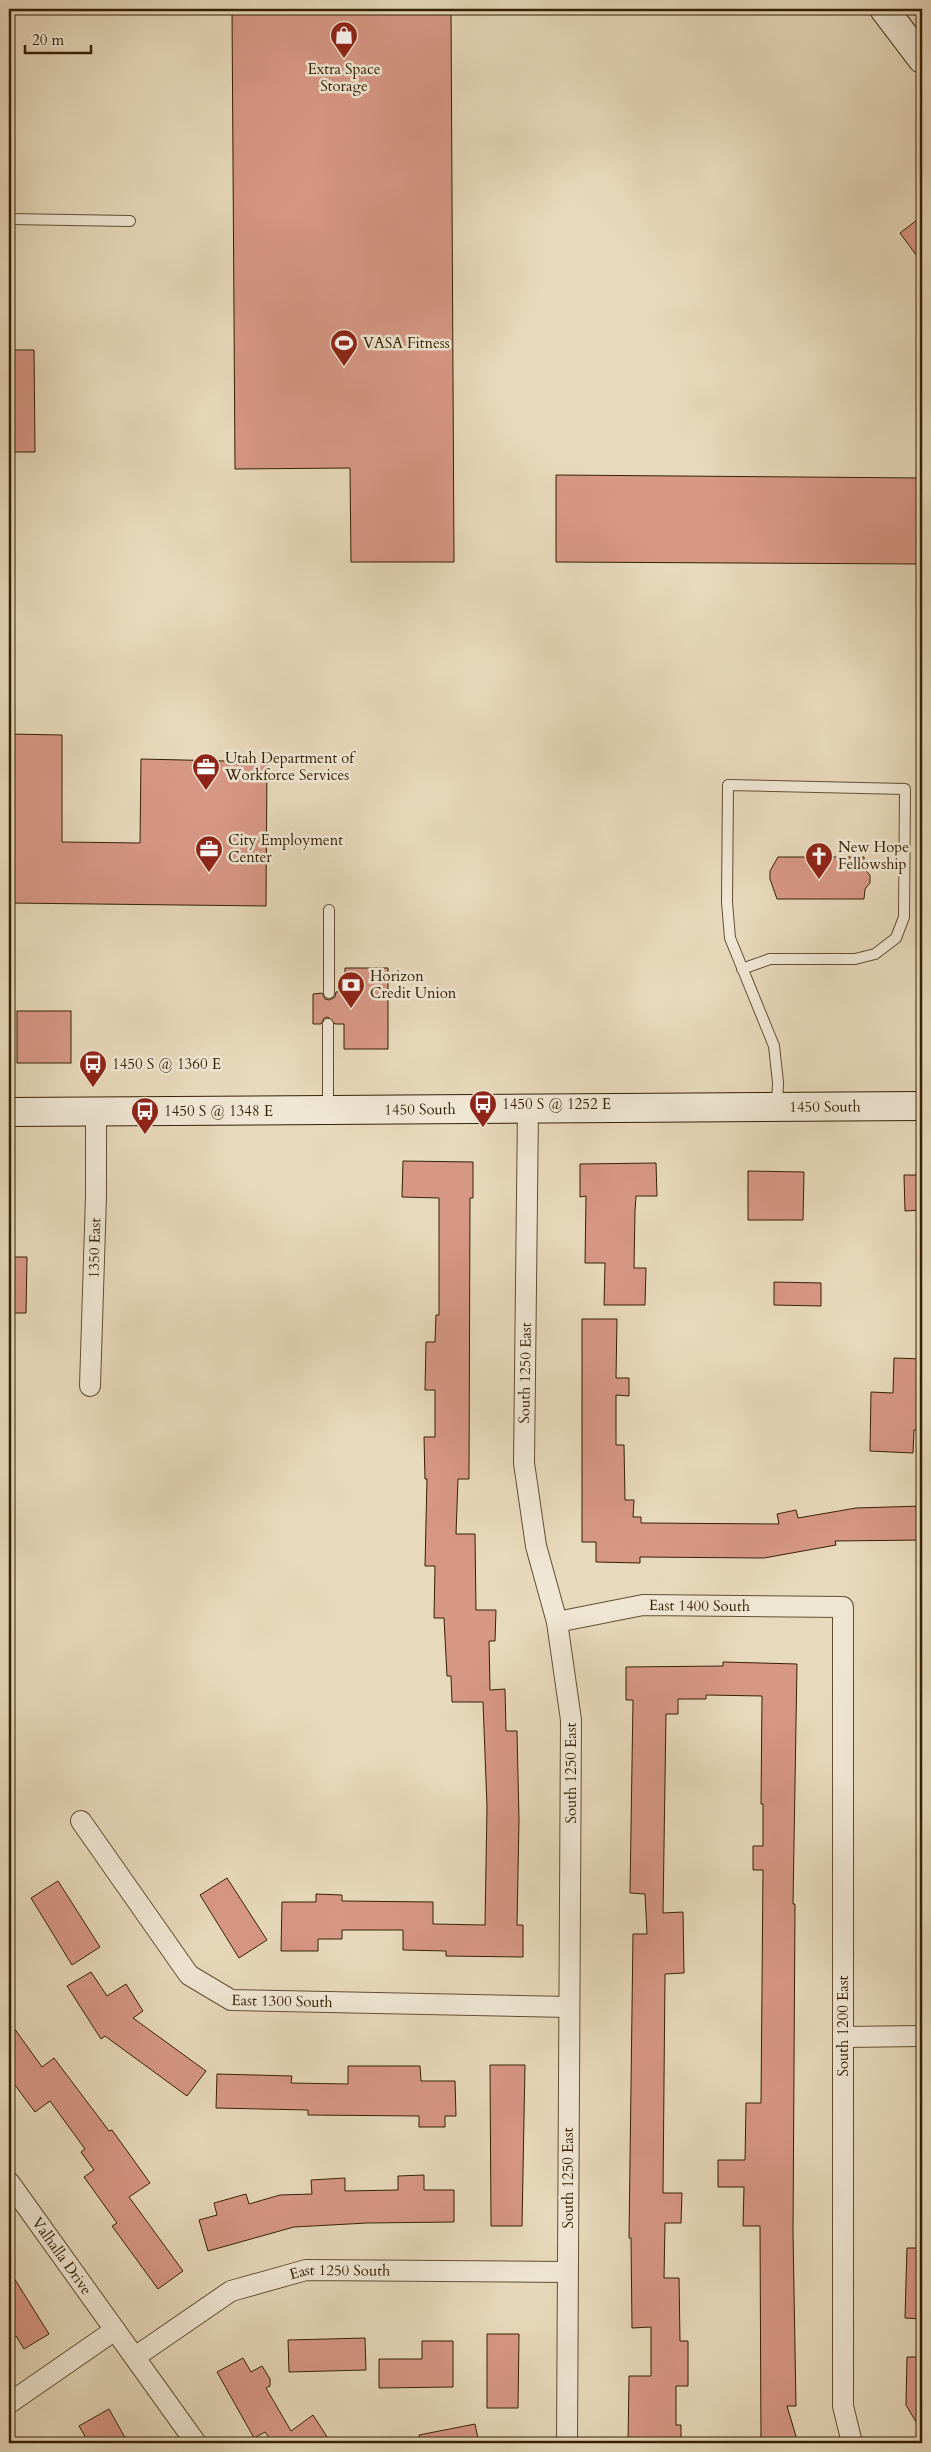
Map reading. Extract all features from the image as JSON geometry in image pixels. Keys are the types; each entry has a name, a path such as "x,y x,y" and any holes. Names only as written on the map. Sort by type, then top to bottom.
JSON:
{"street":[{"path":"884,9 922,59"},
{"name":"1450 South","path":"9,1112 922,1106"},
{"name":"South 1250 East","path":"528,1108 524,1463 536,1546 557,1622 571,1720 567,2443"},
{"name":"1350 East","path":"90,1386 96,1196 96,1111"},
{"name":"East 1400 South","path":"557,1622 643,1604 843,1607"},
{"name":"South 1200 East","path":"843,1607 843,2406 852,2443"},
{"name":"East 1300 South","path":"81,1821 189,1975 231,2000 569,2006"},
{"path":"843,2037 922,2036"},
{"name":"Valhalla Drive","path":"9,2182 196,2443"},
{"name":"East 1250 South","path":"135,2358 231,2291 306,2270 567,2272"},
{"path":"11,2402 115,2330"}],"lane":[{"path":"9,219 130,221"},
{"path":"742,970 770,959 854,959 875,954 896,938 904,917 904,789 728,785 728,902 730,938 742,970 774,1046 778,1082 778,1107"},
{"path":"329,910 329,993"},
{"path":"328,1024 328,1110"}],"building":[{"path":"232,9 451,9 454,562 351,562 350,468 235,469"},
{"path":"922,216 922,263 900,233"},
{"path":"9,350 34,350 35,452 9,452"},
{"path":"556,475 922,478 922,564 556,562"},
{"path":"9,734 62,735 62,842 140,843 141,759 267,762 266,906 9,903"},
{"path":"778,857 864,857 864,869 870,875 870,883 865,889 864,899 777,899 770,879 770,871"},
{"name":"Horizon Credit Union","path":"345,968 388,968 388,1049 344,1049 344,1024 335,1024 328,1017 324,1018 321,1024 313,1024 313,994 322,993 325,999 329,1000 335,997 336,992 345,991"},
{"path":"17,1011 71,1011 71,1063 17,1063"},
{"path":"403,1161 473,1162 473,1198 470,1198 469,1479 458,1479 456,1534 475,1534 476,1610 496,1610 495,1641 489,1641 490,1690 505,1689 506,1731 517,1731 519,1819 517,1925 523,1925 523,1957 446,1956 446,1951 403,1950 403,1930 342,1930 342,1939 318,1939 318,1951 281,1951 282,1902 316,1902 316,1894 342,1895 342,1901 433,1902 433,1924 485,1925 487,1806 483,1702 452,1702 451,1676 447,1676 444,1618 434,1618 435,1566 425,1566 427,1479 425,1479 424,1437 435,1437 435,1390 425,1390 426,1342 435,1342 436,1315 439,1315 439,1198 402,1197"},
{"path":"656,1163 657,1196 636,1196 634,1268 646,1268 645,1305 604,1305 605,1263 585,1263 586,1196 580,1197 580,1164"},
{"path":"748,1171 804,1172 803,1220 748,1220"},
{"path":"904,1175 922,1175 922,1210 905,1211"},
{"path":"9,1257 27,1257 26,1313 9,1313"},
{"path":"774,1282 821,1283 821,1306 774,1305"},
{"path":"582,1319 617,1319 616,1378 629,1378 629,1396 616,1395 616,1445 624,1445 625,1500 634,1500 633,1517 641,1517 641,1523 779,1524 777,1514 796,1510 798,1518 856,1508 922,1506 922,1540 835,1541 836,1545 764,1558 640,1557 640,1563 596,1562 596,1542 582,1542"},
{"path":"894,1358 922,1359 922,1430 914,1430 913,1453 870,1451 871,1392 893,1393"},
{"path":"723,1662 797,1664 793,1904 795,1904 793,2233 796,2406 787,2406 798,2443 761,2443 760,2226 743,2226 744,2187 718,2187 718,2160 745,2160 746,2103 761,2103 763,1870 753,1870 753,1846 763,1846 763,1804 761,1804 762,1696 706,1695 706,1699 678,1699 678,1714 666,1714 663,1913 683,1912 684,1973 665,1974 663,2193 682,2193 681,2223 665,2223 664,2278 679,2278 680,2341 688,2341 688,2386 676,2386 676,2425 681,2425 681,2443 628,2443 629,2376 651,2376 651,2327 632,2328 631,2238 629,2238 633,1934 647,1934 645,1894 630,1893 633,1700 626,1700 626,1667 723,1666"},
{"path":"227,1878 267,1940 239,1958 200,1895"},
{"path":"58,1881 100,1947 72,1965 31,1898"},
{"path":"91,1972 107,1996 126,1984 143,2011 133,2018 206,2071 187,2096 105,2036 101,2039 67,1986"},
{"path":"9,2021 42,2067 54,2058 109,2131 112,2130 150,2183 129,2197 183,2271 158,2289 112,2226 117,2223 84,2177 94,2170 81,2152 85,2149 50,2101 35,2112 9,2077"},
{"path":"490,2065 525,2065 522,2226 491,2226"},
{"path":"348,2066 420,2066 421,2081 455,2081 456,2116 445,2116 445,2127 419,2127 419,2116 308,2115 308,2110 216,2108 217,2074 292,2076 291,2083 348,2084"},
{"path":"424,2175 424,2190 454,2190 454,2222 367,2223 294,2227 208,2251 199,2220 217,2215 214,2203 246,2194 249,2204 280,2195 312,2194 311,2180 345,2178 345,2191 398,2190 398,2176"},
{"path":"907,2248 922,2248 922,2319 905,2318"},
{"path":"9,2270 49,2334 24,2349 16,2336 9,2340"},
{"path":"487,2334 519,2334 518,2408 487,2408"},
{"path":"365,2338 366,2370 289,2372 288,2340"},
{"path":"422,2341 453,2341 453,2387 379,2388 379,2359 422,2359"},
{"path":"907,2357 922,2357 922,2432 906,2405"},
{"path":"243,2358 251,2372 262,2366 270,2379 270,2386 266,2388 291,2431 313,2415 331,2443 273,2443 265,2432 254,2438 217,2372"},
{"path":"109,2409 128,2443 89,2443 79,2426"},
{"path":"475,2424 479,2443 420,2443 419,2435"}],"place":[{"name":"Extra Space Storage","path":"344,59"},
{"name":"VASA Fitness","path":"344,367"},
{"name":"Utah Department of Workforce Services","path":"206,791"},
{"name":"City Employment Center","path":"209,873"},
{"name":"New Hope Fellowship","path":"819,880"},
{"name":"Horizon Credit Union","path":"351,1009"},
{"name":"1450 S @ 1360 E","path":"93,1088"},
{"name":"1450 S @ 1252 E","path":"483,1128"},
{"name":"1450 S @ 1348 E","path":"145,1135"}]}
